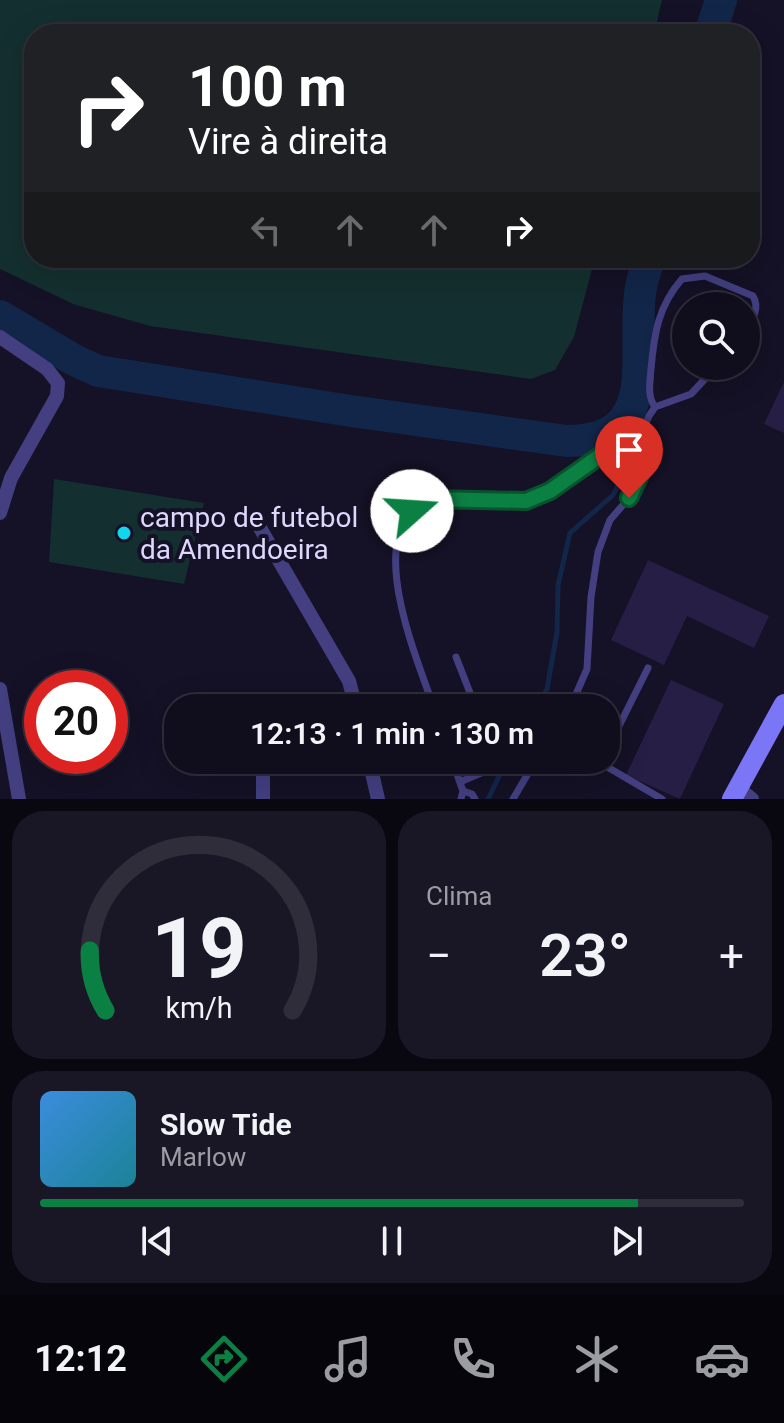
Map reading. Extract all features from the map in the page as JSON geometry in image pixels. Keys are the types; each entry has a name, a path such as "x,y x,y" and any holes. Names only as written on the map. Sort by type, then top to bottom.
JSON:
{"main road":[{"path":"740,795 784,704"}],"street":[{"path":"0,337 47,369 58,383 57,396 11,478 0,513"},
{"path":"256,521 349,681 352,694"},
{"path":"0,689 19,799"},
{"path":"263,774 263,799"},
{"path":"372,774 378,799"}],"lane":[{"path":"655,407 650,400 650,389 656,325 667,298 682,279 692,276 705,276 743,292"},
{"path":"576,694 587,669 589,610 598,552 610,520 629,498 641,473 649,416 655,407 691,394 704,380"},
{"path":"429,694 410,640 398,591 396,542 402,523 421,503 432,499 510,502 541,497 608,450 645,434"},
{"path":"456,657 471,694"},
{"path":"620,724 648,668"},
{"path":"457,774 462,795 474,797"},
{"path":"460,782 479,774"},
{"path":"513,799 528,774"},
{"path":"619,774 662,799"}],"green space":[{"path":"0,0 662,0 656,24 24,24 24,268 592,268 574,337 555,370 531,379 150,326 73,304 0,269"},
{"name":"campo de futebol da Amendoeira","path":"54,479 204,503 184,584 49,562"}],"building":[{"path":"784,382 784,433 764,424"},
{"path":"648,560 769,616 754,648 687,616 664,665 611,640"},
{"path":"671,680 724,704 680,799 626,775"}],"waterway":[{"path":"713,24 721,0"},
{"path":"0,316 98,371 567,441 597,437 617,427 630,411 636,391 638,318 646,268"},
{"path":"544,694 557,632 558,585 570,533 613,495 621,480 621,455"},
{"path":"488,799 500,774"}],"place":[{"name":"campo de futebol da Amendoeira","path":"124,533"}],"route":[{"path":"412,511 432,499 510,502 541,497 608,450 645,434 641,473 629,498"}]}
